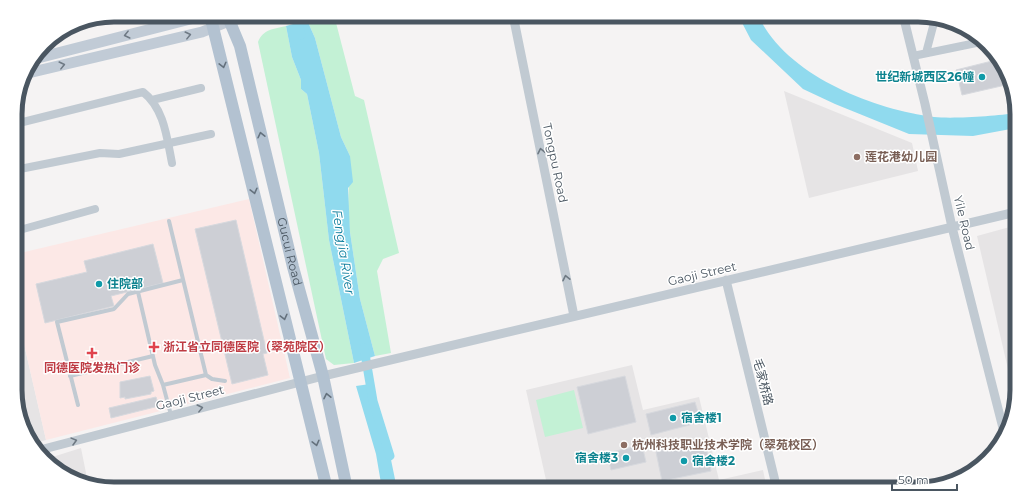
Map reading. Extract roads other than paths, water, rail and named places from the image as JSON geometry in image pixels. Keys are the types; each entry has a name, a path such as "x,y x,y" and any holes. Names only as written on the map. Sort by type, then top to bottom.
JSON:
{"main road":[{"path":"42,57 179,22"},
{"path":"32,72 202,32 211,22"},
{"name":"Gucui Road","path":"212,22 325,482"},
{"name":"Gucui Road","path":"230,22 240,46 293,267 323,376 346,482"}],"street":[{"name":"Tongpu Road","path":"514,22 574,316"},
{"name":"Yile Road","path":"905,22 925,104 952,227 1003,427"},
{"path":"926,53 934,24"},
{"path":"913,56 976,43"},
{"path":"152,100 201,88"},
{"path":"22,122 143,92 152,100 162,121 172,163"},
{"path":"22,168 79,156 100,153 119,154 211,134"},
{"path":"22,229 95,209"},
{"name":"Gaoji Street","path":"44,449 323,376 1010,213"},
{"name":"毛家桥路","path":"726,280 775,482"}],"lane":[{"path":"169,221 206,375 212,379 225,381"},
{"path":"78,405 57,322 114,309 128,294 184,280"},
{"path":"138,292 153,356 163,385 171,416"},
{"path":"70,376 153,356"},
{"path":"163,385 206,375"}],"water":[{"path":"300,22 308,22 315,38 341,137 350,156 353,182 348,188 350,232 360,299 375,356 354,363 329,240 319,153 307,94 301,89 301,80 292,57 286,26"},
{"path":"742,22 762,22 771,36 788,55 809,72 833,86 885,106 910,113 934,117 975,117 1010,114 1010,129 973,136 909,134 835,104 803,89 751,40"},
{"path":"370,384 373,401 389,450 396,482 381,482 376,454 356,386"}],"waterway":[{"name":"Fengjia River","path":"298,22 301,35"},
{"name":"Fengjia River","path":"364,348 373,401 390,456"}],"place":[{"name":"世纪新城西区26幢","path":"982,77"},
{"name":"莲花港幼儿园","path":"857,157"},
{"name":"住院部","path":"99,284"},
{"name":"浙江省立同德医院（翠苑院区）","path":"154,347"},
{"name":"同德医院发热门诊","path":"92,353"},
{"name":"宿舍楼1","path":"673,418"},
{"name":"杭州科技职业技术学院（翠苑校区）","path":"624,445"},
{"name":"宿舍楼3","path":"626,458"},
{"name":"宿舍楼2","path":"684,461"}]}
